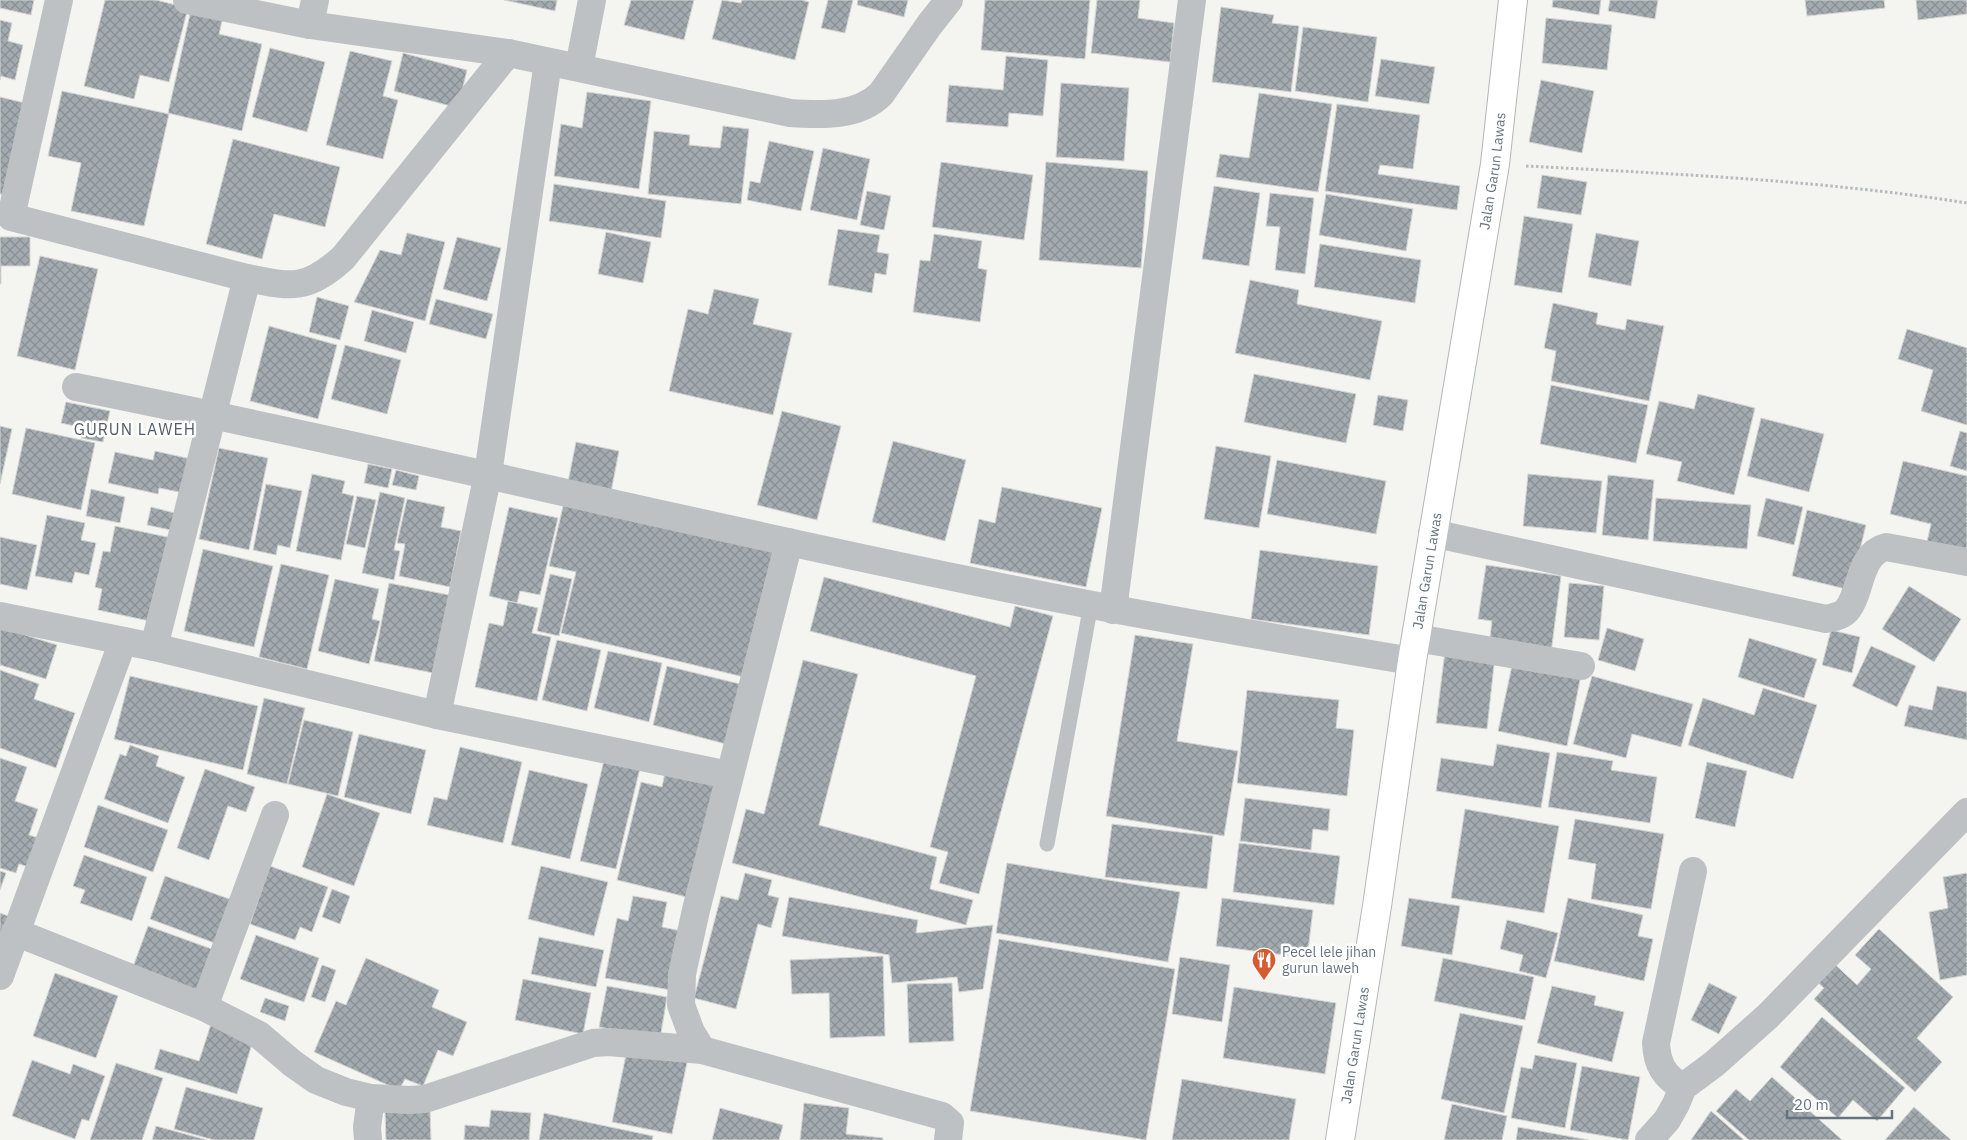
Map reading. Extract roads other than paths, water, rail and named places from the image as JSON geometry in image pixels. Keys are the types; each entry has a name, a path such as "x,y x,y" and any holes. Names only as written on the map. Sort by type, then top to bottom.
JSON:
{"main road":[{"name":"Jalan Garun Lawas","path":"1340,1140 1377,906 1432,533 1495,164 1513,0"}],"street":[{"path":"59,0 5,217 248,278 285,285 314,280 329,271 342,258 508,53"},
{"path":"187,0 313,13 579,67 790,114 816,115 857,109 866,106 881,94 949,0"},
{"path":"579,67 592,0"},
{"path":"1102,607 1192,0"},
{"path":"437,715 488,474 548,62"},
{"path":"154,647 248,278"},
{"path":"76,387 213,414 969,581 1102,607 1414,649 1581,666"},
{"path":"1432,533 1826,619 1838,617 1849,609 1873,552 1880,549 1886,548 1967,562"},
{"path":"702,1050 685,1017 681,1005 681,989 696,910 789,542"},
{"path":"0,616 154,647 437,715 730,775"},
{"path":"0,976 123,641"},
{"path":"1649,1140 1666,1120 1683,1087 1714,1064 1768,1016 1967,812"},
{"path":"204,1007 275,815"},
{"path":"1683,1087 1674,1082 1662,1070 1656,1056 1656,1042 1694,871"},
{"path":"16,932 204,1007 259,1035 292,1064 316,1080 346,1092 371,1098 425,1099 593,1043 631,1043 702,1050 942,1116 950,1123 948,1140"},
{"path":"368,1140 367,1128 371,1098"}],"lane":[{"path":"1047,844 1102,607"}],"place":[{"name":"Pecel lele jihan gurun laweh","path":"1264,981"}],"district":[{"name":"GURUN LAWEH","path":"135,429"}]}
